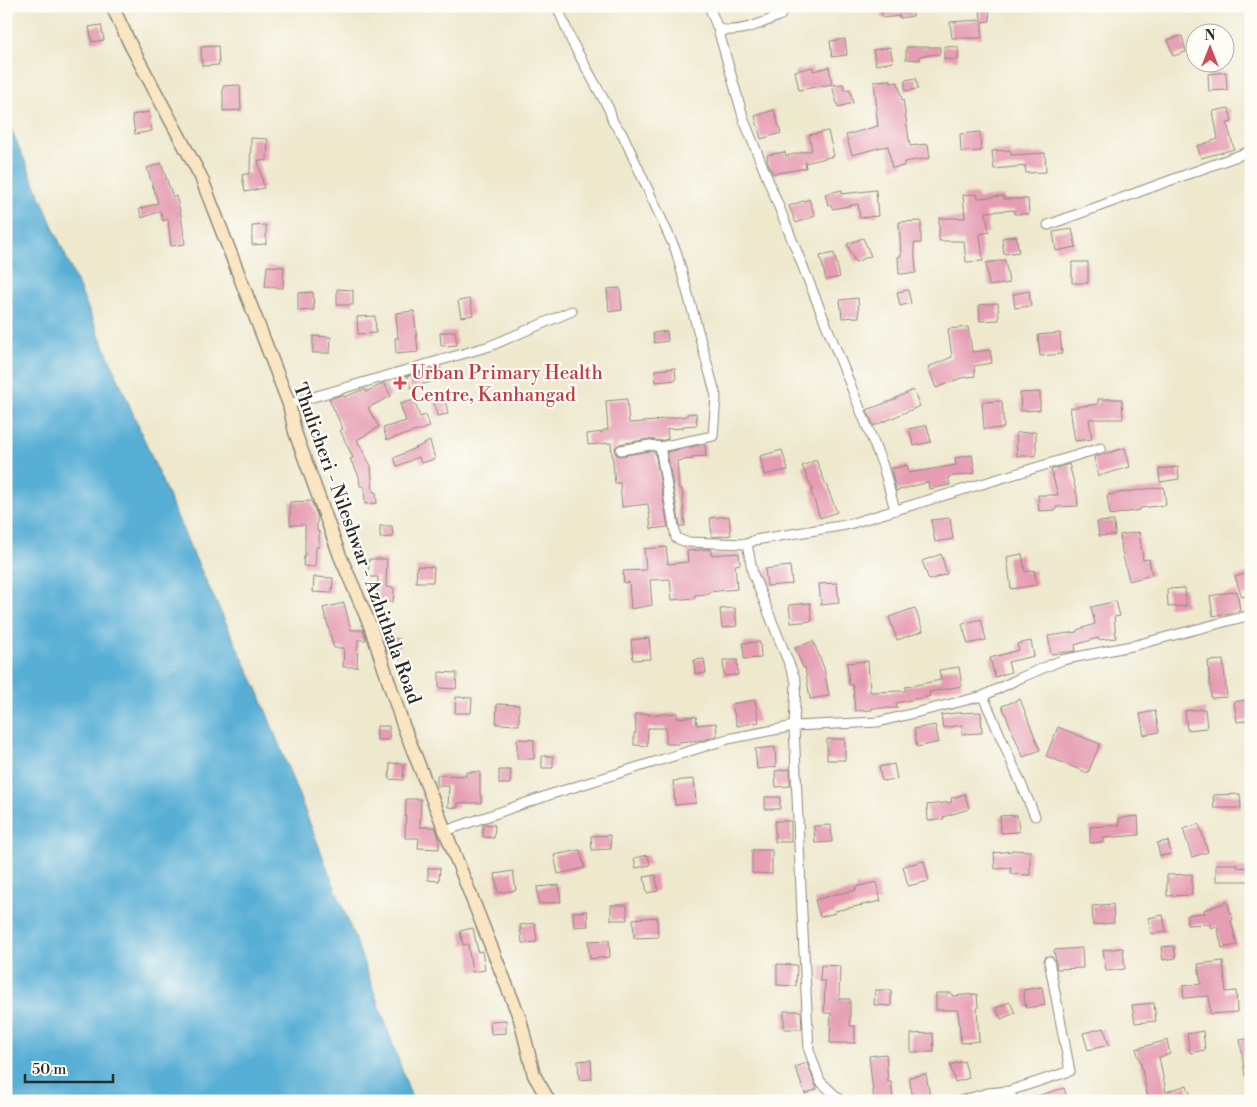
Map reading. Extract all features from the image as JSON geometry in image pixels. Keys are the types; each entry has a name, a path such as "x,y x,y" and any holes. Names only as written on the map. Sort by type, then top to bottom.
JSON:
{"main road":[{"name":"Thulicheri - Nileshwar - Azhithala Road","path":"112,6 201,177 289,404 295,432 340,556 370,626 403,724 520,1019 534,1075 549,1101"}],"street":[{"path":"558,6 572,42 609,109 613,122 623,135 676,251 716,396 712,436 660,447 650,445 621,450"},
{"path":"709,6 718,29 744,120 883,466 895,510"},
{"path":"718,29 728,31 744,28 781,15"},
{"path":"1048,225 1251,151"},
{"path":"289,404 490,346 572,311"},
{"path":"660,447 676,538 686,542 747,544 755,540 846,525 1102,448"},
{"path":"747,544 753,574 796,681 794,726 809,1050 820,1081 841,1101"},
{"path":"445,831 552,794 728,739 794,726 878,722 983,696 1062,660 1136,645 1251,615"},
{"path":"983,696 1035,816"},
{"path":"960,1101 988,1093 1009,1091 1070,1071 1049,961"},
{"path":"1009,1091 1014,1101"}],"water":[{"path":"6,117 191,549 258,691 357,944 413,1101 6,1101"}],"building":[{"path":"882,6 912,6 913,16 882,18"},
{"path":"989,9 990,21 982,22 982,38 952,38 950,22 981,20 980,10"},
{"path":"101,25 104,40 92,42 89,27"},
{"path":"1182,36 1184,53 1173,56 1168,40"},
{"path":"845,39 847,55 832,57 830,41"},
{"path":"218,46 219,65 202,66 201,47"},
{"path":"944,46 958,47 958,60 944,59"},
{"path":"890,47 893,62 876,65 873,50"},
{"path":"906,47 940,47 940,54 920,56 920,60 906,59"},
{"path":"813,67 813,71 829,67 832,84 799,90 795,71"},
{"path":"1226,72 1227,90 1209,91 1208,74"},
{"path":"916,78 918,89 905,91 905,80"},
{"path":"891,80 891,83 898,82 903,99 910,146 928,144 930,158 904,162 904,166 892,168 888,146 852,155 846,135 878,126 874,81"},
{"path":"843,84 844,90 850,89 853,103 838,107 832,85"},
{"path":"240,85 241,110 223,111 223,86"},
{"path":"1229,108 1232,122 1227,123 1234,149 1201,158 1197,146 1218,139 1213,111"},
{"path":"774,110 781,133 761,139 755,116"},
{"path":"149,112 152,131 135,134 132,115"},
{"path":"828,131 834,156 805,163 806,168 773,174 767,155 785,152 786,156 812,150 809,135"},
{"path":"980,132 981,151 961,152 960,134"},
{"path":"251,138 268,139 267,161 258,160 264,188 245,192 242,175 250,173"},
{"path":"1010,150 1011,155 1045,153 1046,172 1026,173 1025,166 994,169 992,151"},
{"path":"161,163 173,197 176,196 185,244 171,246 168,219 163,221 160,211 142,218 139,209 158,203 147,168"},
{"path":"842,190 842,194 876,190 878,216 860,218 858,204 833,209 830,204 828,205 825,194"},
{"path":"977,194 978,198 1004,196 1004,199 1028,199 1029,214 1014,214 1014,210 986,212 989,232 980,234 983,261 966,262 964,241 939,241 939,218 965,218 963,195"},
{"path":"809,199 815,216 796,223 789,206"},
{"path":"921,221 921,243 914,243 916,273 899,274 898,257 901,256 899,222"},
{"path":"266,225 266,244 252,245 252,226"},
{"path":"1072,229 1076,247 1056,251 1053,232"},
{"path":"1016,236 1019,252 1004,254 1002,238"},
{"path":"863,238 871,256 855,262 847,244"},
{"path":"834,253 840,277 826,280 820,256"},
{"path":"1005,260 1009,283 989,286 986,263"},
{"path":"1072,262 1088,262 1088,283 1072,283"},
{"path":"267,266 284,267 283,288 265,287"},
{"path":"620,288 622,310 609,312 607,289"},
{"path":"337,289 353,290 353,305 337,305"},
{"path":"908,290 911,303 900,306 897,292"},
{"path":"1029,291 1031,306 1015,308 1013,294"},
{"path":"313,292 314,310 298,311 298,293"},
{"path":"858,298 859,317 842,318 840,300"},
{"path":"470,299 473,315 461,317 458,301"},
{"path":"998,303 999,320 980,321 979,305"},
{"path":"414,311 418,352 396,354 395,338 398,338 396,313"},
{"path":"375,316 376,333 358,334 357,317"},
{"path":"968,327 972,352 990,350 992,363 974,366 975,376 961,378 936,388 928,367 952,357 948,329"},
{"path":"455,331 457,345 441,346 440,333"},
{"path":"667,331 668,341 654,343 653,333"},
{"path":"1060,333 1062,354 1040,356 1038,335"},
{"path":"313,336 331,337 330,353 313,353"},
{"path":"440,368 443,378 411,388 407,376"},
{"path":"675,368 676,380 656,382 655,370"},
{"path":"384,383 391,396 368,408 379,427 357,440 371,466 373,492 376,492 377,503 365,504 364,486 360,486 359,476 350,459 353,458 340,430 343,429 329,399 343,395 344,397 365,389 366,392"},
{"path":"913,390 920,406 874,426 867,410"},
{"path":"1040,392 1040,410 1021,411 1020,393"},
{"path":"627,399 629,423 657,421 696,413 697,425 667,429 668,439 660,441 649,439 620,444 615,448 616,454 619,456 650,451 655,452 668,527 651,529 648,504 622,507 620,483 615,483 611,443 588,445 587,434 608,430 606,401"},
{"path":"1098,399 1122,399 1123,419 1089,419 1092,439 1075,441 1070,408 1098,404"},
{"path":"414,400 420,417 426,415 430,427 387,440 383,428 406,421 400,404"},
{"path":"445,400 448,414 437,416 434,402"},
{"path":"1002,401 1004,428 984,429 982,402"},
{"path":"927,425 931,442 914,446 909,429"},
{"path":"1036,432 1036,456 1017,456 1016,433"},
{"path":"430,441 435,459 421,463 419,457 397,466 394,458"},
{"path":"705,444 706,456 677,461 679,489 682,489 685,526 680,526 667,452"},
{"path":"1125,448 1130,467 1098,476 1094,457"},
{"path":"782,450 788,470 764,475 760,456"},
{"path":"972,455 975,473 948,477 950,485 929,489 928,482 896,491 891,469 907,465 909,473 956,465 955,458"},
{"path":"816,460 837,512 820,518 811,491 813,490 802,466"},
{"path":"1069,464 1077,494 1078,506 1056,507 1056,510 1039,511 1038,495 1058,495 1051,470"},
{"path":"1178,467 1179,479 1160,482 1159,469"},
{"path":"1164,487 1166,505 1140,508 1140,510 1110,515 1107,495"},
{"path":"311,501 317,515 317,531 319,531 319,547 316,547 315,567 303,566 305,556 305,525 290,525 290,502"},
{"path":"729,516 731,535 712,537 710,518"},
{"path":"950,518 953,539 935,542 931,520"},
{"path":"1114,521 1115,535 1099,536 1097,522"},
{"path":"380,526 392,526 393,537 380,538"},
{"path":"1139,532 1143,560 1149,559 1152,575 1129,581 1120,535"},
{"path":"666,547 668,564 688,562 687,551 711,549 711,555 739,553 740,564 735,565 737,589 695,595 695,598 672,600 670,579 650,580 652,605 631,609 629,582 624,583 623,571 646,570 644,549"},
{"path":"941,554 947,574 929,580 922,561"},
{"path":"1022,554 1025,572 1034,570 1037,585 1011,589 1007,557"},
{"path":"369,559 387,559 386,587 394,588 393,602 378,602 378,577 368,577"},
{"path":"417,566 434,567 433,582 416,582"},
{"path":"790,566 792,584 767,586 765,569"},
{"path":"1251,572 1251,594 1242,597 1235,577"},
{"path":"314,577 333,578 332,593 313,592"},
{"path":"837,583 839,603 821,605 819,584"},
{"path":"1185,588 1186,606 1168,607 1167,589"},
{"path":"1237,591 1240,611 1213,616 1210,596"},
{"path":"1116,601 1120,616 1114,617 1116,638 1098,640 1098,638 1075,645 1076,651 1051,654 1048,636 1077,632 1077,630 1095,624 1091,607"},
{"path":"344,603 351,630 363,630 366,640 358,640 357,667 343,667 344,648 334,648 323,608"},
{"path":"810,603 812,621 791,623 789,605"},
{"path":"735,608 737,626 722,628 720,609"},
{"path":"915,608 923,631 897,640 889,617"},
{"path":"981,619 986,640 968,644 962,624"},
{"path":"385,638 400,639 399,651 387,651 384,643"},
{"path":"649,638 651,659 633,660 631,640"},
{"path":"813,641 824,668 829,696 810,699 805,667 803,668 795,648"},
{"path":"1031,641 1034,656 1008,662 1011,672 995,677 990,658 1019,650 1017,644"},
{"path":"760,642 761,658 744,659 743,643"},
{"path":"704,659 706,673 695,674 694,660"},
{"path":"723,660 737,660 738,675 724,676"},
{"path":"1223,660 1227,697 1211,698 1208,661"},
{"path":"868,661 870,692 906,691 905,687 941,680 939,670 959,667 962,686 929,692 930,696 896,703 897,708 872,708 872,710 855,711 853,685 849,685 847,663"},
{"path":"439,672 457,673 456,689 439,688"},
{"path":"456,697 472,698 471,713 455,713"},
{"path":"1020,699 1040,750 1023,757 1002,706"},
{"path":"1251,699 1251,720 1237,722 1234,702"},
{"path":"755,700 759,722 737,726 732,704"},
{"path":"497,704 519,705 519,725 496,724"},
{"path":"1205,709 1207,728 1187,730 1185,711"},
{"path":"1155,711 1159,732 1144,735 1140,714"},
{"path":"981,712 982,733 962,734 962,725 943,728 941,715"},
{"path":"677,713 677,718 696,716 697,725 716,723 717,736 703,740 678,742 678,744 666,744 666,728 648,728 647,746 634,745 634,733 636,733 635,714"},
{"path":"935,725 939,742 917,747 914,729"},
{"path":"377,726 389,726 389,740 377,740"},
{"path":"1058,727 1100,744 1088,773 1046,756"},
{"path":"517,739 534,740 534,759 517,759"},
{"path":"827,739 845,739 845,760 827,760"},
{"path":"775,747 776,767 757,769 755,749"},
{"path":"542,756 553,756 553,768 542,768"},
{"path":"390,763 404,764 403,780 389,779"},
{"path":"894,764 897,779 882,781 879,767"},
{"path":"790,769 790,786 776,787 775,771"},
{"path":"499,770 511,770 510,784 499,784"},
{"path":"466,772 480,772 481,803 458,803 458,808 448,807 449,786 437,786 437,775 466,776"},
{"path":"694,779 696,803 675,805 673,781"},
{"path":"965,794 969,809 943,817 944,819 928,821 927,805 952,802 951,798"},
{"path":"1240,794 1241,808 1214,808 1213,795"},
{"path":"765,797 780,797 780,809 765,809"},
{"path":"406,799 421,799 420,827 435,827 439,838 439,849 418,848 419,838 405,838"},
{"path":"1017,815 1019,832 1001,833 1000,816"},
{"path":"1138,816 1139,835 1104,838 1104,842 1090,843 1090,827 1119,825 1119,818"},
{"path":"775,821 791,821 791,842 775,842"},
{"path":"483,824 495,825 494,838 483,837"},
{"path":"1199,824 1208,852 1192,857 1183,829"},
{"path":"831,825 832,842 815,843 814,826"},
{"path":"610,835 611,849 592,850 591,836"},
{"path":"1168,841 1171,854 1160,856 1157,843"},
{"path":"580,850 585,868 558,874 554,855"},
{"path":"752,850 772,850 772,874 752,873"},
{"path":"1012,850 1030,851 1030,875 1011,874 1011,868 995,869 994,853"},
{"path":"648,855 650,865 636,868 634,858"},
{"path":"924,861 929,881 908,886 903,866"},
{"path":"1216,864 1237,864 1237,867 1251,868 1251,881 1216,881"},
{"path":"428,868 440,868 439,881 428,880"},
{"path":"513,871 516,890 498,893 495,874"},
{"path":"1192,874 1192,895 1167,896 1167,875"},
{"path":"656,875 658,891 647,893 644,877"},
{"path":"876,882 881,901 835,911 835,913 820,917 815,900 856,890 855,887"},
{"path":"559,885 561,902 539,904 537,887"},
{"path":"1227,902 1233,920 1231,920 1237,945 1222,948 1217,926 1211,928 1209,924 1187,925 1187,916 1205,913 1204,910"},
{"path":"1113,904 1114,923 1093,925 1092,906"},
{"path":"611,905 627,905 627,920 611,920"},
{"path":"587,911 588,926 574,927 573,912"},
{"path":"1163,915 1166,932 1151,934 1148,918"},
{"path":"657,917 658,937 634,938 633,919"},
{"path":"535,923 537,942 522,943 520,925"},
{"path":"473,928 478,952 482,951 485,970 472,972 468,944 463,945 460,931"},
{"path":"609,940 610,957 590,959 588,941"},
{"path":"1174,946 1176,958 1163,960 1161,947"},
{"path":"1082,948 1083,968 1057,969 1054,950"},
{"path":"1123,948 1125,969 1106,971 1103,950"},
{"path":"1223,961 1226,992 1236,991 1237,1012 1210,1014 1209,996 1184,998 1183,986 1201,984 1198,964"},
{"path":"777,964 797,965 796,986 777,985"},
{"path":"821,965 840,966 839,999 850,999 850,1026 855,1026 855,1043 830,1043 831,1013 824,1013 825,981 820,981"},
{"path":"1042,987 1045,1005 1026,1008 1023,990"},
{"path":"875,990 891,990 891,1006 874,1005"},
{"path":"936,993 952,993 952,996 977,994 979,1041 961,1043 958,1010 936,1010"},
{"path":"1010,1002 1015,1013 1001,1019 996,1008"},
{"path":"1154,1003 1156,1021 1135,1023 1132,1005"},
{"path":"784,1011 801,1011 802,1029 784,1029"},
{"path":"506,1020 506,1033 491,1034 490,1021"},
{"path":"1104,1028 1109,1045 1088,1050 1083,1033"},
{"path":"1203,1031 1205,1050 1190,1053 1187,1034"},
{"path":"933,1033 934,1052 911,1052 911,1034"},
{"path":"1251,1038 1251,1076 1245,1076 1240,1040"},
{"path":"1167,1040 1170,1054 1159,1057 1166,1092 1187,1085 1192,1101 1146,1101 1148,1098 1136,1049"},
{"path":"886,1054 888,1082 891,1082 893,1100 874,1101 869,1056"},
{"path":"591,1060 592,1079 579,1080 578,1061"},
{"path":"964,1061 969,1078 955,1082 950,1065"},
{"path":"807,1063 817,1089 805,1094 795,1067"},
{"path":"926,1074 930,1096 913,1099 909,1077"},
{"path":"1064,1088 1068,1101 1030,1101 1030,1098"}],"place":[{"name":"Urban Primary Health Centre, Kanhangad","path":"400,383"}]}
